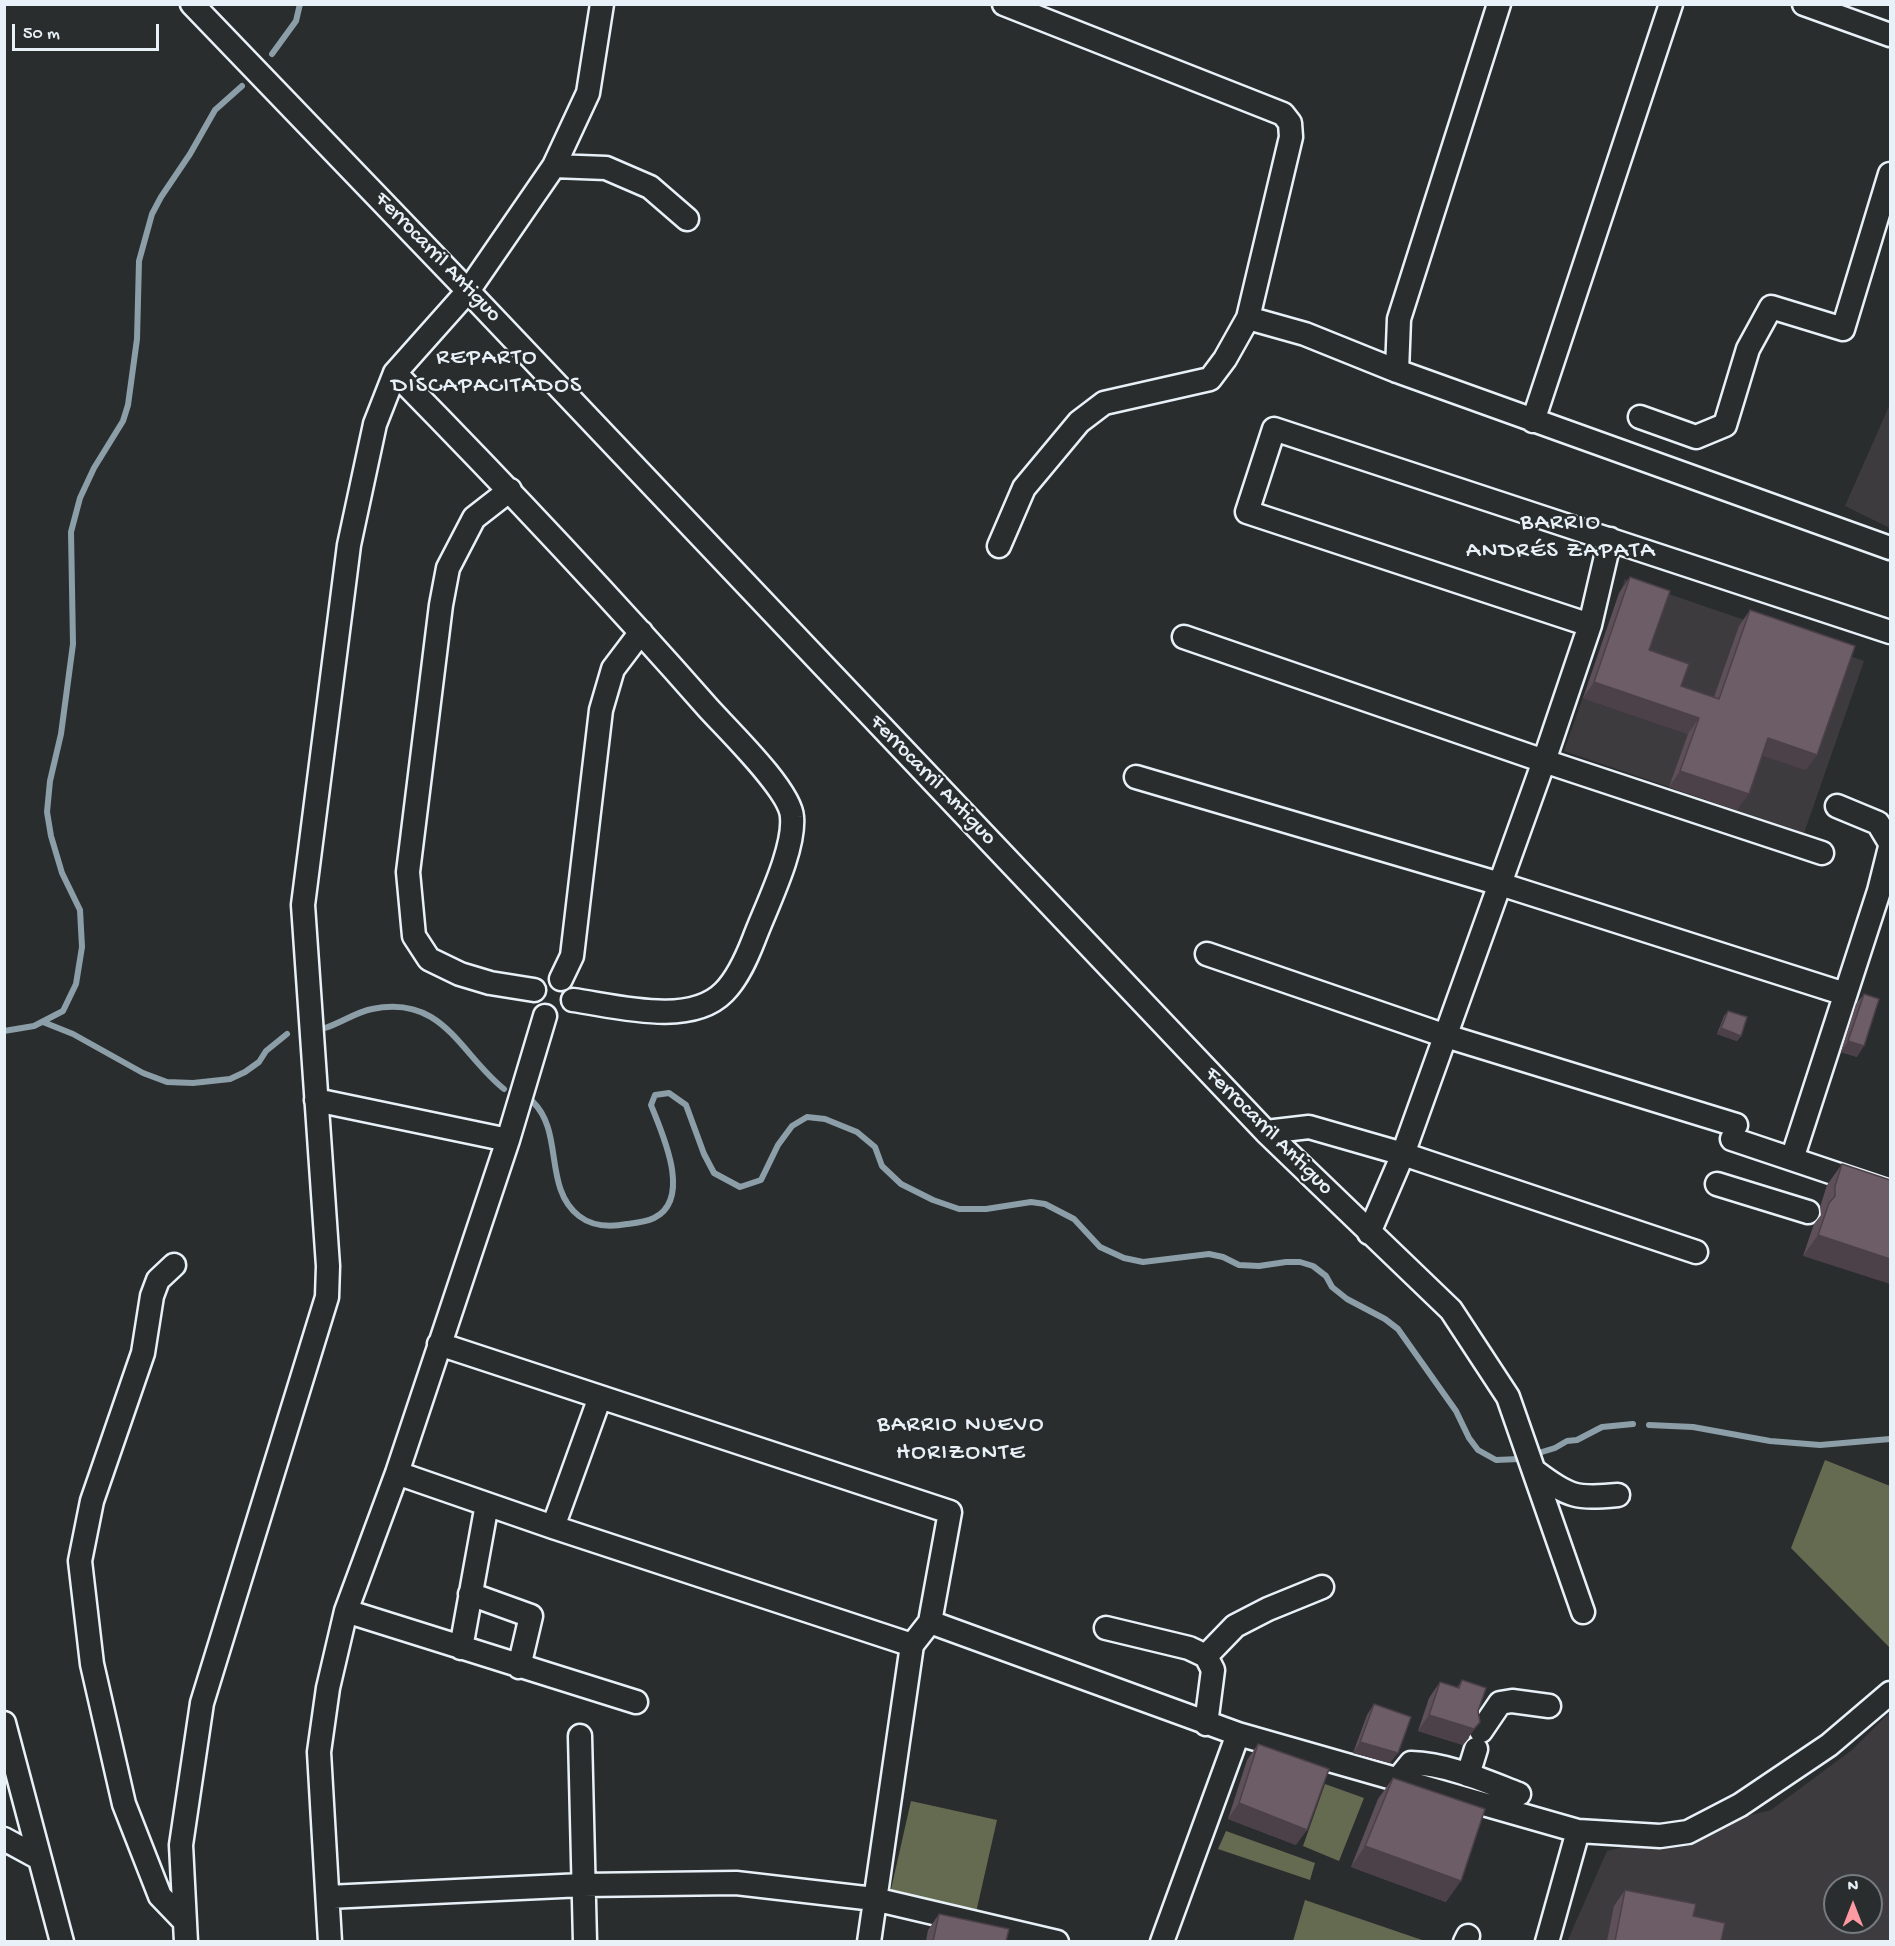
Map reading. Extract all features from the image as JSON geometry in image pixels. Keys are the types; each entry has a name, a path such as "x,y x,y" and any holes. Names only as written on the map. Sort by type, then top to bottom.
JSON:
{"street":[{"name":"Ferrocarril Antiguo","path":"192,4 468,291 1266,1132 1451,1310 1508,1397 1583,1612"},
{"path":"185,1932 181,1845 202,1703 327,1297 328,1266 303,905 349,545 375,424 395,373 468,291 554,166 588,93 602,4"},
{"path":"999,546 1024,488 1078,422 1104,403 1210,379 1225,359 1248,318 1291,137 1290,123 1283,114 1004,4"},
{"path":"1397,371 1399,319 1499,4"},
{"path":"1533,421 1671,4"},
{"path":"1804,4 1890,35"},
{"path":"554,166 606,168 650,187 687,219"},
{"path":"1640,417 1696,437 1725,425 1748,349 1771,307 1844,329 1885,209 1890,174"},
{"path":"1248,318 1305,334 1533,421 1890,548"},
{"path":"395,373 510,490 641,632 786,799 792,816 790,845 747,958 724,992 707,1005 669,1013 573,1000"},
{"path":"1590,625 1247,512 1274,429 1890,632"},
{"path":"510,490 474,518 448,568 441,605 408,872 414,936 429,959 460,974 490,983 534,990"},
{"path":"1369,1233 1403,1154 1544,761 1590,625 1610,539"},
{"path":"561,979 572,956 601,710 613,669 641,632"},
{"path":"1184,637 1544,761 1822,853"},
{"path":"1136,777 1500,884 1845,994"},
{"path":"1792,1159 1845,994 1885,892 1890,845 1878,823 1837,806"},
{"path":"1207,954 1734,1132 1792,1159 1890,1192"},
{"path":"551,978 561,979 571,988 573,1000 568,1011 557,1017 544,1016 536,1010 532,1000 534,990 541,982 551,978"},
{"path":"330,1941 319,1752 328,1688 346,1611 397,1473 508,1140 544,1016"},
{"path":"316,1100 508,1140"},
{"path":"1266,1132 1309,1127 1403,1154 1696,1252"},
{"path":"1718,1184 1808,1212"},
{"path":"174,1265 158,1280 152,1296 143,1353 92,1501 80,1561 92,1664 124,1804 160,1896 185,1932"},
{"path":"439,1344 950,1512 930,1622 912,1645 869,1941"},
{"path":"554,1527 600,1397"},
{"path":"1536,1472 1562,1492 1581,1496 1618,1495"},
{"path":"397,1473 912,1645"},
{"path":"461,1648 487,1504"},
{"path":"1206,1656 1235,1626 1268,1609 1322,1587"},
{"path":"470,1593 531,1616 519,1667"},
{"path":"346,1611 636,1702"},
{"path":"930,1622 1206,1724 1578,1831 1660,1836 1688,1832 1740,1805 1829,1745 1890,1693"},
{"path":"1106,1628 1189,1648 1206,1656 1213,1670 1206,1724"},
{"path":"1468,1775 1478,1740 1500,1703 1512,1701 1549,1706"},
{"path":"4,1723 62,1941"},
{"path":"1162,1941 1238,1734"},
{"path":"580,1736 585,1941"},
{"path":"1398,1779 1411,1763 1422,1763 1468,1775 1519,1794"},
{"path":"1547,1941 1578,1831"},
{"path":"4,1839 39,1858"},
{"path":"328,1897 583,1885 736,1883 874,1899 1057,1941"}],"shaded area":[{"path":"1890,404 1890,528 1845,506"},
{"path":"1625,579 1864,661 1804,833 1564,751"},
{"path":"1890,1712 1890,1941 1567,1942 1607,1851 1771,1810 1852,1750"}],"green space":[{"path":"1825,1460 1890,1486 1890,1648 1791,1548"},
{"path":"1325,1784 1364,1798 1339,1861 1303,1846"},
{"path":"911,1801 997,1820 975,1917 889,1898"},
{"path":"1226,1831 1315,1863 1310,1880 1218,1849"},
{"path":"1305,1900 1425,1941 1293,1941"}],"building":[{"path":"1630,577 1670,591 1649,650 1689,664 1681,686 1719,699 1750,610 1855,646 1817,755 1768,738 1749,794 1680,771 1699,718 1594,682"},
{"path":"1864,994 1879,999 1864,1046 1848,1041"},
{"path":"1728,1011 1747,1017 1741,1036 1721,1028"},
{"path":"1842,1164 1890,1180 1890,1259 1818,1235 1829,1203 1835,1196 1835,1186"},
{"path":"1462,1680 1486,1688 1478,1711 1480,1722 1474,1729 1429,1715 1440,1682 1459,1688"},
{"path":"1374,1704 1411,1717 1398,1753 1360,1742"},
{"path":"1258,1744 1329,1769 1307,1830 1239,1803"},
{"path":"1393,1778 1485,1809 1461,1881 1365,1846"},
{"path":"1625,1890 1696,1904 1693,1916 1725,1923 1721,1941 1615,1941"},
{"path":"939,1914 1009,1929 1006,1941 933,1941"}],"waterway":[{"path":"272,54 296,21 300,4"},
{"path":"4,1031 34,1026 63,1011 76,984 82,947 80,910 62,873 51,836 47,812 50,781 61,734 73,644 71,532 80,498 94,468 123,421 128,405 137,339 139,261 152,214 215,110 242,86"},
{"path":"325,1028 372,1009 396,1007 416,1010 433,1018 448,1030 504,1089"},
{"path":"43,1022 73,1034 143,1073 167,1082 193,1083 230,1079 259,1062 266,1051 287,1034"},
{"path":"533,1102 542,1114 548,1129 561,1191 568,1204 579,1216 596,1224 615,1226 654,1218 666,1209 672,1196 671,1165 662,1132 651,1105 655,1095 669,1093 686,1105 704,1154 714,1173 740,1187 761,1180 778,1145 792,1126 807,1117 825,1119 857,1132 875,1147 882,1166 901,1184 933,1200 959,1209 986,1209 1031,1202 1045,1204 1074,1219 1100,1247 1124,1258 1143,1262 1209,1254 1223,1257 1239,1265 1259,1266 1300,1262 1313,1266 1326,1276 1332,1287 1347,1299 1385,1319 1398,1329 1456,1411 1469,1438 1478,1450 1496,1460 1519,1459 1555,1448 1602,1427 1633,1424"},
{"path":"1649,1425 1693,1427 1770,1441 1820,1445 1890,1439"}],"district":[{"name":"REPARTO DISCAPACITADOS","path":"487,373"},
{"name":"BARRIO ANDRÉS ZAPATA","path":"1561,538"},
{"name":"BARRIO NUEVO HORIZONTE","path":"961,1440"}]}
